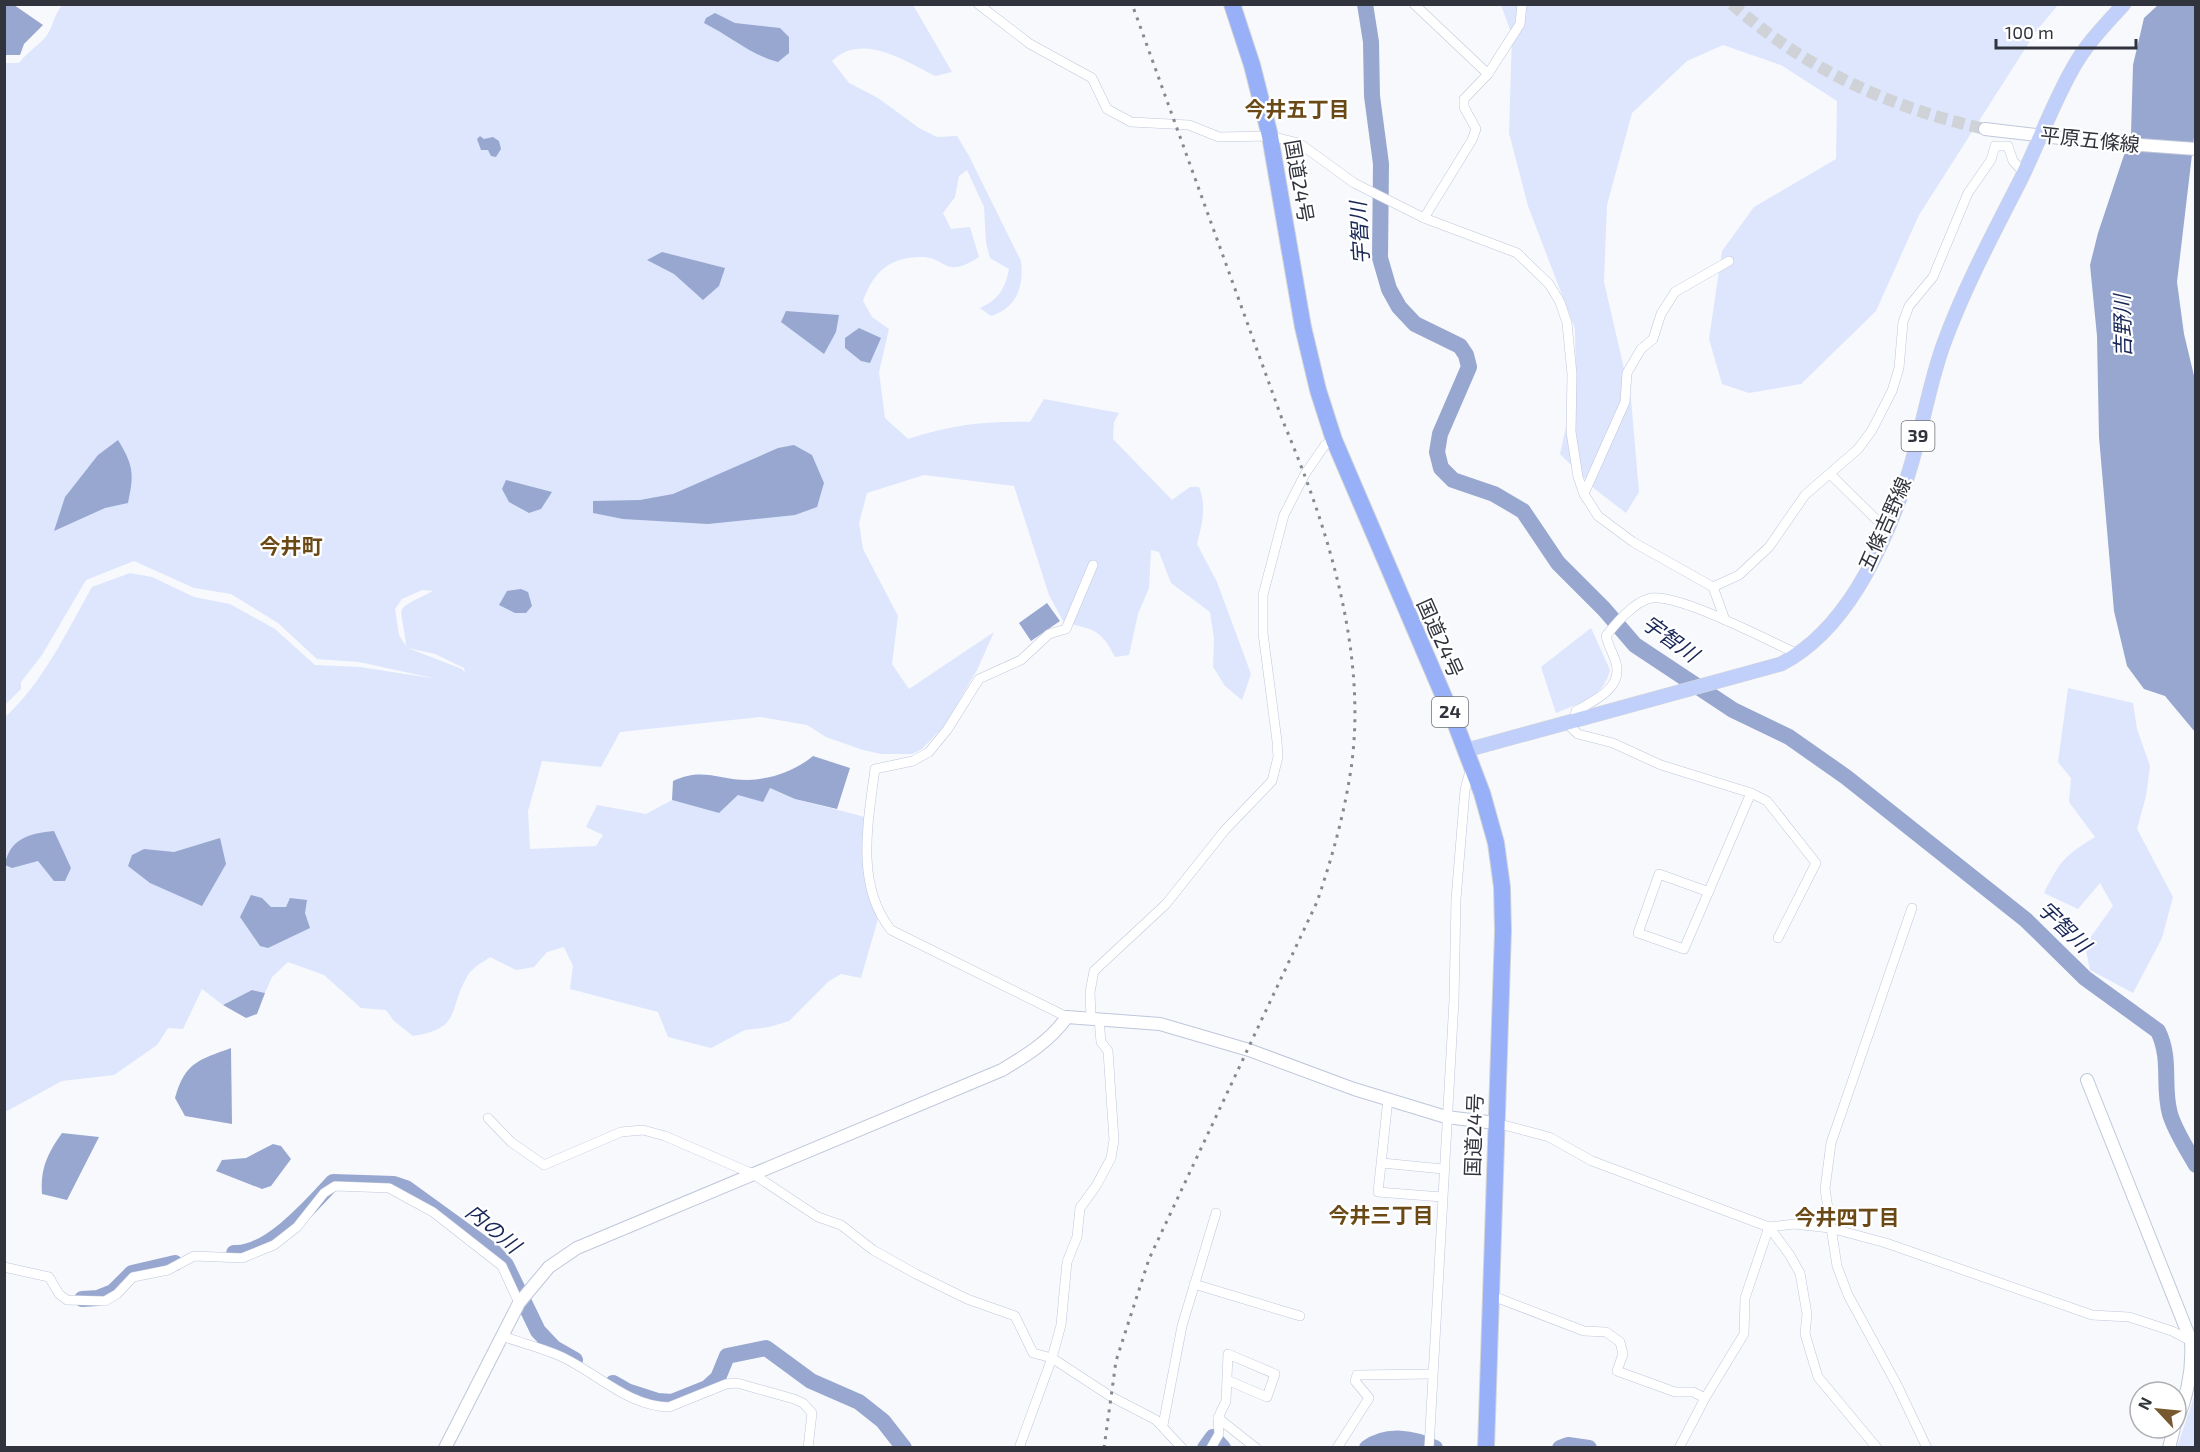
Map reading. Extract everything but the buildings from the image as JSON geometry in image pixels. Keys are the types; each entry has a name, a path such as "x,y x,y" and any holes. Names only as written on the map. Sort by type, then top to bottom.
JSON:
{"highway":[{"name":"国道24号","path":"1232,4 1252,65 1270,136 1303,327 1318,390 1334,440 1469,758 1496,843 1502,887 1503,931 1486,1448"}],"main road":[{"name":"五條吉野線","path":"1469,758 1569,721 1780,664 1800,655 1835,623 1887,530 1905,486 1933,375 1945,340 1985,249 2024,173 2073,68 2092,39 2124,4"}],"street":[{"path":"978,4 1030,44 1092,78 1107,109 1131,122 1189,125 1219,137 1270,136 1299,143 1354,183 1424,218 1517,253 1549,284 1560,302 1568,323 1572,374 1571,432 1578,477 1584,494 1598,516 1633,542 1713,586 1725,620"},
{"path":"1414,4 1488,74"},
{"path":"1424,218 1472,140 1476,129 1464,107 1464,99 1488,74 1520,24 1522,4"},
{"name":"平原五條線","path":"1985,129 2086,141 2196,149"},
{"path":"1713,586 1739,575 1761,554 1805,495 1858,449 1872,430 1892,391 1899,368 1903,322 1909,306 1933,277 1968,193 1991,160 1995,146 2008,146 2013,161 2024,173"},
{"path":"1584,494 1625,402 1627,372 1641,350 1653,339 1661,314 1675,292 1729,261"},
{"path":"1019,1448 1052,1358 1061,1325 1067,1262 1077,1237 1080,1208 1096,1186 1111,1158 1113,1140 1108,1051 1101,1042 1090,992 1094,971 1166,904 1225,830 1272,781 1278,757 1263,633 1263,595 1284,515 1305,474 1324,445 1334,440"},
{"path":"1830,474 1887,530"},
{"path":"1093,565 1066,629 1049,634 1021,660 979,679 947,730 929,752 913,761 874,769 868,817 870,883 882,919 891,930 1067,1017 1160,1024 1250,1050 1446,1117 1496,1123 1549,1137 1592,1161 1768,1227 1794,1224 1830,1228 1886,1243 2092,1315 2129,1317 2172,1331 2191,1341"},
{"path":"1778,939 1816,863 1774,807 1751,793 1661,765 1613,743 1578,734 1569,721 1576,711 1611,689 1617,665 1606,636 1622,615 1650,598 1672,601 1725,620 1800,655"},
{"path":"1429,1448 1431,1374 1454,1000 1456,899 1469,758"},
{"path":"1709,892 1659,874 1638,933 1684,949 1709,892 1751,793"},
{"path":"1912,908 1832,1143 1825,1189 1837,1266 1848,1295 1897,1385 1927,1448"},
{"path":"444,1448 519,1303 549,1268 577,1248 1002,1070 1056,1032 1067,1017"},
{"path":"2087,1080 2191,1341 2188,1386"},
{"path":"1388,1099 1378,1192 1442,1197"},
{"path":"488,1118 511,1142 544,1165 632,1130 665,1136 753,1174 818,1217 841,1226 873,1250 916,1274 967,1299 1015,1316 1033,1353 1052,1358 1163,1425 1182,1448"},
{"path":"1382,1163 1443,1169"},
{"path":"4,1267 49,1277 59,1294 67,1300 105,1301 117,1294 133,1277 168,1270 194,1256 242,1258 274,1245 297,1227 324,1192 335,1186 389,1188 433,1212 502,1266 519,1303"},
{"path":"1163,1425 1182,1326 1216,1213"},
{"path":"1679,1448 1705,1398 1744,1334 1745,1298 1768,1227"},
{"path":"1768,1227 1790,1254 1800,1273 1807,1314 1805,1335 1818,1377 1877,1448"},
{"path":"1194,1284 1300,1316"},
{"path":"1490,1295 1584,1331 1606,1332 1620,1342 1623,1354 1617,1371 1676,1392 1693,1392 1705,1398"},
{"path":"502,1336 558,1355 621,1392 662,1407 669,1407 726,1384 749,1386 794,1399 803,1403 812,1413 808,1448"},
{"path":"1211,1448 1219,1434 1218,1418 1226,1401 1228,1354 1275,1374 1267,1397 1227,1380"},
{"path":"1336,1448 1369,1398 1355,1381 1357,1375 1431,1374"},
{"path":"1218,1418 1256,1448"}],"shaded area":[{"path":"63,4 913,5 952,72 935,76 897,57 870,49 857,49 844,53 832,61 849,83 878,98 919,128 937,137 957,136 1021,261 1022,270 1017,295 1007,308 991,316 980,308 1000,293 1009,269 990,258 986,243 984,207 967,170 959,176 955,197 943,213 951,229 970,227 979,257 959,267 947,266 936,260 921,257 892,263 878,274 863,301 872,317 889,329 879,372 885,418 908,439 968,425 1030,422 1044,399 1119,413 1114,422 1113,439 1172,500 1190,487 1199,487 1203,509 1197,544 1217,582 1251,674 1242,700 1225,686 1213,667 1214,638 1210,612 1171,583 1159,552 1151,550 1149,588 1138,614 1129,655 1115,657 1101,636 1095,632 1064,623 1049,595 1014,486 924,475 867,493 859,523 863,549 898,616 892,664 909,689 994,632 977,670 945,725 922,749 912,754 881,754 826,737 807,725 760,717 620,732 601,767 542,761 528,811 530,849 596,846 603,835 586,827 597,805 646,814 672,800 719,813 738,795 770,788 795,799 865,817 863,866 870,901 878,919 861,978 841,974 829,981 789,1021 769,1027 745,1030 711,1048 668,1037 658,1012 570,989 573,966 564,947 547,952 534,967 516,970 490,957 468,975 447,1022 429,1033 413,1036 394,1021 386,1010 361,1008 324,975 288,962 272,977 265,993 252,990 223,1005 202,989 183,1029 168,1028 157,1045 114,1075 62,1081 5,1112 5,717 43,673 92,587 130,573 152,577 194,597 230,604 275,629 315,665 360,667 437,679 359,662 317,659 278,623 231,594 194,588 134,561 86,580 42,655 21,682 21,689 5,705 5,63 19,63 45,38","holes":["422,590 433,591 405,606 402,610 406,646 399,635 395,609 402,599","408,648 435,654 464,668 465,673 462,669"]},
{"path":"1501,5 2058,5 2037,30 1919,215 1876,311 1801,384 1749,393 1722,384 1709,339 1722,251 1754,207 1836,159 1837,101 1781,65 1723,45 1687,61 1632,113 1607,205 1604,282 1631,399 1639,492 1626,513 1596,490 1560,454 1576,381 1575,329 1528,206 1509,133 1512,35"},
{"path":"1591,628 1610,670 1607,680 1589,698 1556,713 1541,667"},
{"path":"2068,688 2133,703 2137,729 2150,766 2146,796 2137,829 2173,897 2162,938 2133,993 2090,970 2085,945 2113,906 2100,883 2078,909 2044,893 2054,873 2064,860 2095,837 2069,802 2071,778 2058,762"},
{"path":"2195,1394 2195,1447 2177,1447 2179,1440 2188,1440 2188,1415"}],"water":[{"path":"4,5 14,5 43,25 24,44 20,55 5,55"},
{"name":"吉野川","path":"2158,5 2195,5 2195,129 2177,282 2184,334 2196,384 2195,732 2165,696 2144,689 2127,666 2114,611 2099,437 2097,336 2090,265 2098,233 2131,134 2133,65 2144,18"},
{"path":"715,13 735,23 780,28 789,37 789,53 778,62 750,50 704,23 706,18"},
{"path":"480,136 484,139 493,137 499,141 501,149 496,157 491,156 488,150 481,150 477,139"},
{"path":"662,252 725,268 719,286 703,300 674,274 647,260"},
{"path":"786,311 839,315 836,332 824,354 781,322"},
{"path":"859,328 881,338 870,363 861,361 845,348 845,338"},
{"path":"118,440 131,470 128,503 105,508 54,531 65,497 98,455"},
{"path":"794,445 812,455 824,483 817,507 795,515 708,524 623,519 593,513 593,501 640,500 673,494 778,448"},
{"path":"506,480 552,492 541,509 529,513 509,502 502,489"},
{"path":"521,589 528,592 532,606 526,613 515,613 499,605 507,591"},
{"path":"1047,603 1060,621 1031,641 1019,623"},
{"path":"813,756 850,768 837,809 795,799 770,788 763,802 738,795 719,813 672,800 673,781 684,777 710,775 748,780 766,778 791,770"},
{"path":"54,831 71,868 65,881 54,881 38,861 12,868 5,865 7,856 16,843 29,836"},
{"path":"220,838 226,864 202,906 150,883 128,866 132,855 144,849 174,852"},
{"path":"251,895 262,898 271,907 286,907 290,898 307,900 305,913 310,928 268,948 260,946 240,917"},
{"path":"252,990 265,993 257,1014 246,1018 223,1005"},
{"path":"231,1048 232,1124 185,1116 175,1098 183,1077 195,1064"},
{"path":"62,1133 99,1137 67,1200 42,1194 42,1176 46,1161"},
{"path":"273,1144 281,1146 291,1159 271,1186 262,1189 216,1171 222,1160 246,1158"}],"waterway":[{"name":"宇智川","path":"1365,4 1371,42 1372,96 1381,164 1380,258 1389,289 1399,307 1415,324 1460,346 1466,355 1469,367 1440,434 1437,452 1441,468 1453,480 1494,494 1523,511 1558,563 1604,609 1635,645 1733,710 1789,737 1846,777 2026,920 2085,978 2158,1031 2165,1052 2170,1114 2196,1165"},
{"name":"内の川","path":"234,1253 247,1252 274,1238 301,1216 333,1182 394,1184 406,1188 493,1251 506,1265 538,1331 554,1348 575,1360"},
{"name":"内の川","path":"82,1299 98,1298 113,1292 132,1273 175,1263"},
{"name":"内の川","path":"613,1383 627,1391 658,1401 672,1402 707,1388 718,1378 727,1356 766,1348 811,1381 859,1402 883,1421 904,1448"},
{"name":"内の川","path":"1205,1448 1213,1437 1223,1448"},
{"name":"内の川","path":"1367,1448 1383,1440 1392,1439 1410,1440 1435,1448"},
{"path":"1560,1448 1568,1445 1589,1448"}],"tunnel":[{"path":"1732,4 1789,48 1851,83 1916,110 1985,129"}],"railway":[{"path":"1104,1448 1116,1361 1149,1259 1317,902 1333,853 1345,803 1355,725 1354,680 1349,635 1328,545 1132,4"}],"district":[{"name":"今井五丁目","path":"1297,110"},
{"name":"今井町","path":"291,547"},
{"name":"今井三丁目","path":"1381,1216"},
{"name":"今井四丁目","path":"1847,1218"}]}
